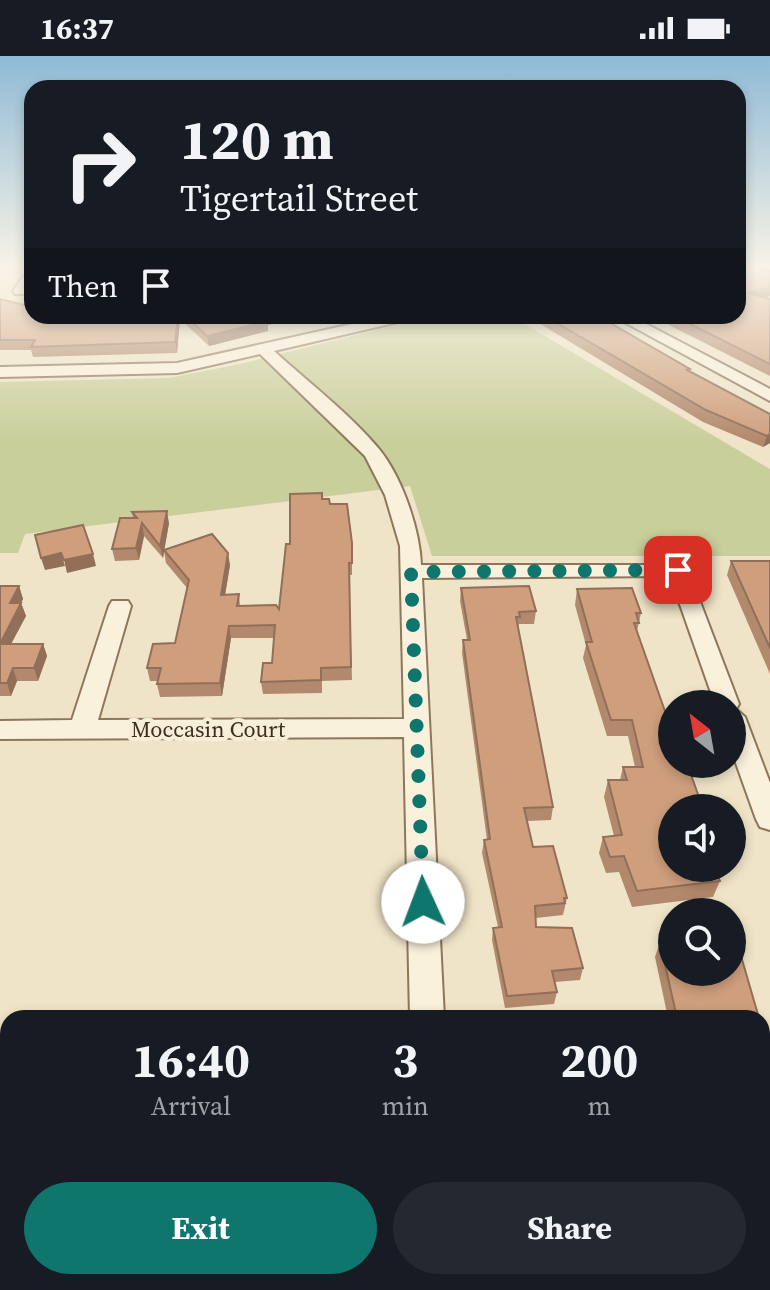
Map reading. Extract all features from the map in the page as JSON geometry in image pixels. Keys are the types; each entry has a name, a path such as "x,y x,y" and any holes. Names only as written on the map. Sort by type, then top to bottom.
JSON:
{"street":[{"path":"0,372 149,370 219,361 367,326"},
{"path":"638,326 770,396"},
{"path":"265,350 373,453 385,473 410,546 427,1010"},
{"path":"411,572 678,570 722,690"},
{"path":"82,730 120,606"},
{"name":"Moccasin Court","path":"0,730 417,728"},
{"path":"746,755 770,819"}],"green space":[{"path":"394,326 527,326 770,469 770,556 432,556 410,486 25,534 18,553 0,553 0,382 169,378 240,364"}],"building":[{"path":"0,326 177,326 175,342 31,347 35,340 0,340"},
{"path":"196,326 249,326 207,336"},
{"path":"561,326 615,326 690,369 687,370 770,414 770,434 767,436 706,410"},
{"path":"693,326 770,326 770,364"},
{"path":"322,493 322,499 329,499 330,504 347,504 352,543 352,563 349,563 351,667 321,668 321,680 261,682 263,663 272,663 275,625 229,626 220,683 157,684 161,668 147,668 153,644 175,643 189,580 164,550 212,534 228,553 221,595 239,594 237,606 276,605 279,609 286,544 290,544 290,494"},
{"path":"167,511 160,546 142,523 136,548 112,549 120,518 137,518 132,512"},
{"path":"83,525 93,554 64,560 61,553 41,558 35,535"},
{"path":"731,561 770,561 770,648"},
{"path":"0,586 19,586 10,603 21,603 0,644"},
{"path":"529,586 536,611 519,612 520,617 516,617 553,807 524,808 533,847 553,846 567,898 564,898 565,903 535,906 536,927 572,928 583,968 552,971 557,992 507,996 493,928 502,927 484,840 490,839 463,640 470,640 461,588"},
{"path":"632,588 641,613 636,613 639,623 634,623 658,691 658,778 692,778 698,794 658,794 658,882 712,882 637,891 624,856 610,857 603,837 622,835 608,780 627,780 623,767 643,767 632,720 611,720 586,642 592,642 577,589"},
{"path":"0,644 43,644 34,668 13,668 7,683 0,683"},
{"path":"746,973 757,1010 675,1010 670,986 746,986"}],"route":[{"path":"423,902 411,572 678,570"}]}
